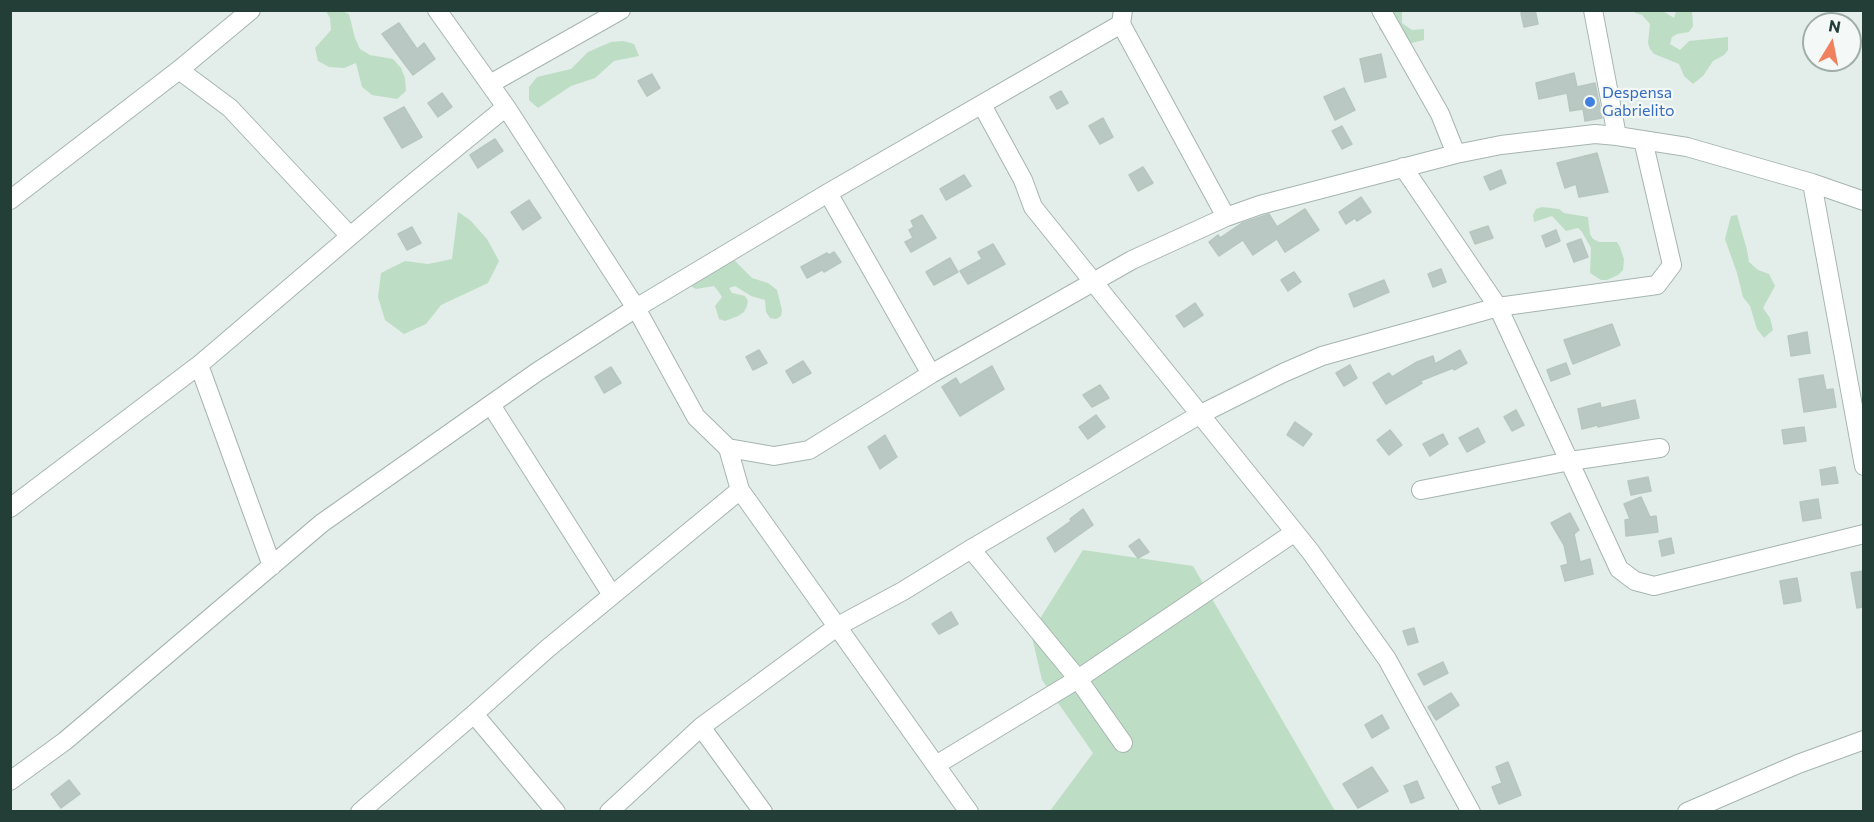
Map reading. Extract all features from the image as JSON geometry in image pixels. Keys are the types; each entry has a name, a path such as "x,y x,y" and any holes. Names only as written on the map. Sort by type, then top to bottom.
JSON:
{"street":[{"path":"10,200 179,70 251,10"},
{"path":"437,10 506,107 636,308 696,417 729,448 741,490 969,812"},
{"path":"490,84 621,10"},
{"path":"1381,10 1440,114 1456,154"},
{"path":"1593,10 1617,136"},
{"path":"10,781 65,741 322,523 537,372 636,308 982,105 1122,17 1226,217"},
{"path":"179,70 230,108 350,236"},
{"path":"982,105 1023,180 1033,207 1295,532 1387,659 1471,812"},
{"path":"10,508 199,365 506,107"},
{"path":"729,448 774,456 809,450 931,374 1132,260 1226,217 1260,205 1456,154 1501,145 1595,134 1617,136 1687,147 1812,183 1863,201"},
{"path":"609,812 701,728 838,626 903,591 1199,415 1315,359 1498,307 1657,285 1672,266 1643,140"},
{"path":"1403,167 1498,307 1619,569 1635,581 1654,586 1863,534"},
{"path":"1812,183 1863,466"},
{"path":"828,194 931,374"},
{"path":"199,365 272,566"},
{"path":"491,405 612,595"},
{"path":"1421,490 1570,461 1660,448"},
{"path":"360,812 547,649 741,490"},
{"path":"936,765 1078,680 1295,532"},
{"path":"971,549 1078,680 1123,743"},
{"path":"474,714 556,812"},
{"path":"701,728 763,812"},
{"path":"1687,812 1798,764 1863,740"}],"green space":[{"path":"326,11 342,11 349,14 360,49 370,55 393,59 401,68 406,91 397,99 372,95 362,87 356,63 344,68 329,67 318,61 315,48 331,30 330,18"},
{"path":"1369,11 1402,11 1402,23 1412,30 1424,29 1424,40 1399,46 1379,29 1381,18"},
{"path":"1635,11 1663,11 1674,18 1676,11 1692,11 1693,26 1689,32 1672,37 1670,44 1680,50 1689,41 1728,37 1728,50 1713,61 1703,76 1693,84 1684,76 1679,64 1654,54 1650,49 1648,43 1650,24"},
{"path":"623,41 634,44 639,56 614,61 595,78 571,86 538,108 529,100 529,87 537,77 571,69 588,52 611,42"},
{"path":"1542,207 1588,217 1590,234 1593,239 1599,242 1617,242 1624,259 1623,270 1607,280 1601,280 1590,273 1591,248 1582,232 1578,228 1566,231 1552,216 1534,222 1533,215 1536,209"},
{"path":"458,212 470,220 487,239 499,261 488,283 441,305 426,324 404,334 385,320 378,297 381,273 405,261 428,264 452,259"},
{"path":"1737,215 1749,262 1758,270 1769,274 1775,286 1763,308 1770,318 1773,330 1764,338 1757,329 1750,306 1743,297 1725,239 1731,216"},
{"path":"729,259 734,260 752,278 768,283 777,290 782,310 781,316 776,319 770,318 766,312 765,300 751,296 735,286 729,288 732,293 745,296 748,301 747,306 738,316 725,321 719,319 715,306 722,297 718,291 714,286 696,289 691,286 692,280"},
{"path":"1083,550 1193,566 1335,811 1050,811 1093,753 1042,680 1031,633"}],"building":[{"path":"1535,10 1538,24 1524,27 1521,13"},
{"path":"399,23 417,49 424,43 435,59 413,75 382,34"},
{"path":"1381,54 1386,77 1365,82 1360,59"},
{"path":"1574,73 1577,87 1595,83 1602,118 1585,121 1583,109 1570,111 1567,93 1539,99 1536,83"},
{"path":"652,74 660,88 647,96 638,81"},
{"path":"1344,88 1355,110 1335,120 1324,97"},
{"path":"1061,91 1068,103 1057,109 1050,97"},
{"path":"442,93 452,107 438,117 428,103"},
{"path":"404,107 422,137 402,148 384,118"},
{"path":"1103,118 1113,137 1100,144 1089,126"},
{"path":"1342,126 1352,144 1342,149 1332,131"},
{"path":"495,139 503,151 478,168 470,155"},
{"path":"1597,153 1608,192 1579,197 1576,184 1565,188 1557,163"},
{"path":"1143,167 1153,183 1138,191 1129,175"},
{"path":"1501,170 1506,183 1490,190 1484,177"},
{"path":"964,175 971,186 946,200 940,189"},
{"path":"1361,197 1371,212 1357,221 1355,218 1346,224 1339,212"},
{"path":"529,200 541,218 523,230 511,212"},
{"path":"1305,209 1319,230 1285,252 1277,239 1253,255 1243,240 1219,256 1209,242 1218,235 1220,238 1242,223 1269,214 1277,227"},
{"path":"922,215 936,238 911,252 905,242 913,238 909,230 914,227 911,221"},
{"path":"1488,226 1493,238 1475,244 1470,232"},
{"path":"412,227 421,243 407,250 398,234"},
{"path":"1556,230 1560,241 1546,247 1542,236"},
{"path":"1581,239 1588,257 1574,262 1567,244"},
{"path":"993,244 1005,264 968,284 960,271 982,259 978,252"},
{"path":"834,252 841,262 824,272 822,270 807,278 801,267 827,253 829,255"},
{"path":"950,258 958,272 934,285 926,272"},
{"path":"1441,269 1446,282 1433,287 1428,274"},
{"path":"1294,272 1301,282 1288,291 1281,280"},
{"path":"1384,280 1389,292 1354,307 1349,294"},
{"path":"1195,303 1203,315 1184,327 1176,316"},
{"path":"1612,324 1620,345 1573,364 1564,340"},
{"path":"1807,332 1810,353 1791,356 1788,336"},
{"path":"759,350 767,363 753,370 746,357"},
{"path":"1460,350 1467,363 1454,370 1453,368 1420,381 1422,383 1386,404 1373,383 1389,373 1392,377 1417,362 1433,356 1435,364"},
{"path":"803,361 811,373 793,383 786,371"},
{"path":"1566,363 1570,374 1551,381 1547,370"},
{"path":"1350,365 1357,378 1344,386 1336,373"},
{"path":"992,366 1004,389 960,416 942,387 956,378 960,385"},
{"path":"611,367 621,383 604,393 595,377"},
{"path":"1823,375 1826,390 1833,389 1836,407 1804,412 1799,379"},
{"path":"1100,385 1109,398 1092,407 1083,395"},
{"path":"1635,400 1639,418 1582,429 1578,409 1600,403 1601,408"},
{"path":"1516,410 1524,425 1512,431 1504,417"},
{"path":"1096,415 1105,427 1088,439 1079,427"},
{"path":"1295,422 1312,434 1303,446 1287,435"},
{"path":"1804,427 1806,441 1784,444 1782,430"},
{"path":"1478,428 1485,442 1467,452 1459,438"},
{"path":"1390,430 1402,445 1389,455 1377,440"},
{"path":"1443,434 1448,444 1430,456 1423,444"},
{"path":"885,435 897,457 880,469 868,447"},
{"path":"1835,467 1838,483 1822,485 1820,470"},
{"path":"1648,477 1651,491 1631,495 1628,481"},
{"path":"1641,497 1650,517 1656,516 1658,532 1626,536 1625,520 1630,519 1624,504"},
{"path":"1818,499 1821,518 1803,521 1800,502"},
{"path":"1083,509 1093,525 1055,552 1047,538 1071,521 1070,519"},
{"path":"1570,513 1579,530 1574,534 1580,562 1590,559 1593,574 1565,581 1561,566 1568,564 1564,545 1551,523"},
{"path":"1671,538 1674,553 1662,556 1659,541"},
{"path":"1139,539 1149,552 1138,558 1129,546"},
{"path":"1863,571 1863,607 1857,608 1851,573"},
{"path":"1797,578 1801,601 1784,604 1780,581"},
{"path":"951,612 958,624 939,634 932,624"},
{"path":"1414,628 1418,642 1408,645 1403,631"},
{"path":"1443,662 1448,673 1424,685 1418,674"},
{"path":"1451,693 1459,705 1436,720 1428,707"},
{"path":"1382,715 1389,728 1372,738 1365,725"},
{"path":"1508,762 1521,795 1499,804 1492,787 1502,783 1496,767"},
{"path":"1372,767 1388,791 1358,808 1343,784"},
{"path":"69,780 80,794 61,808 51,794"},
{"path":"1417,781 1424,798 1411,803 1404,786"}],"place":[{"name":"Despensa Gabrielito","path":"1590,102"}]}
